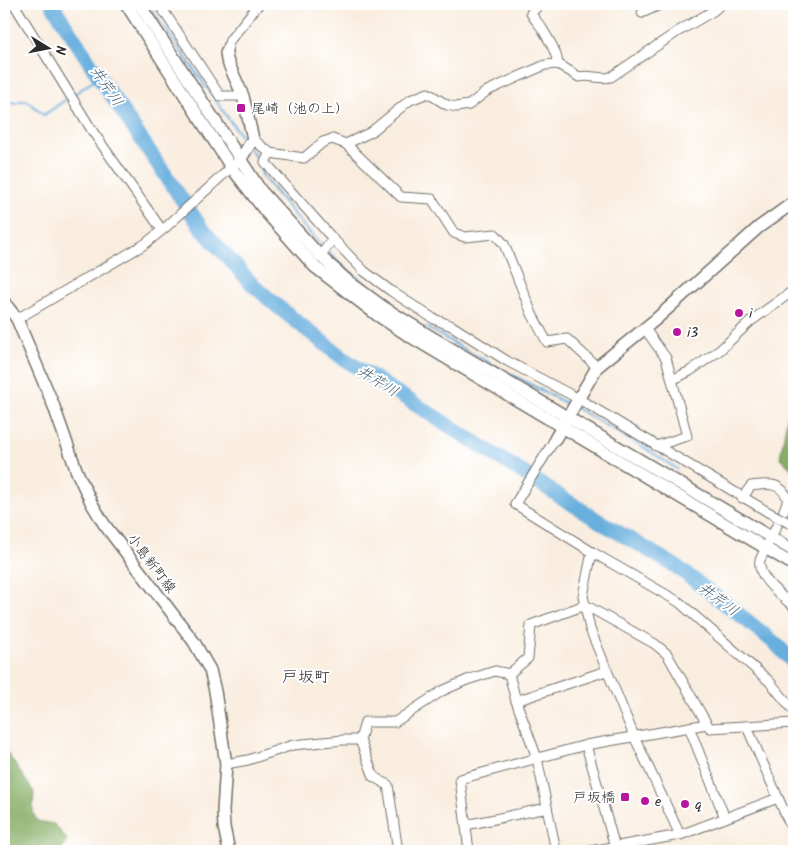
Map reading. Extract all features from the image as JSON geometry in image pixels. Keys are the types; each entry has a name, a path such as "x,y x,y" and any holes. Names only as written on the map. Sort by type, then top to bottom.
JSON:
{"street":[{"path":"14,4 93,132 164,229"},
{"path":"126,4 236,164 320,256 349,282 428,335 768,542 794,565"},
{"path":"139,4 265,212 315,267 344,291 406,334 567,418"},
{"path":"159,4 220,96 243,96"},
{"path":"259,4 230,40 226,54 243,96 252,139 270,153 304,158 323,142 332,139 346,144 401,197 432,200 454,233 465,237 495,234 504,244 532,314 547,342 567,339 597,367"},
{"path":"642,13 662,4"},
{"path":"346,144 371,132 410,100 428,93 447,105 456,107 469,105 487,92 546,65 558,64 579,76 611,77 721,4"},
{"path":"538,6 531,14 542,28 557,57 558,64"},
{"path":"17,319 145,244 236,164 252,139"},
{"path":"270,153 265,162 364,271 434,319 452,326 742,498 793,525"},
{"path":"794,202 759,227 644,329 597,367 515,504 678,602 769,681 794,710"},
{"path":"320,256 333,239"},
{"path":"672,380 690,371 720,350 751,321 794,290"},
{"name":"小島新町線","path":"4,302 17,319 53,404 77,472 92,504 104,524 206,660 215,691 226,764 223,811 229,851"},
{"path":"428,335 434,319"},
{"path":"644,329 666,358 686,436 656,446"},
{"path":"742,498 751,486 775,485 784,492 788,499 758,567 761,575 794,607"},
{"path":"768,542 794,552"},
{"path":"592,552 583,596 590,629 634,736 680,835"},
{"path":"510,674 528,658 531,625 585,605 655,644 667,654 710,728 794,724"},
{"path":"398,851 388,785 374,777 360,740 365,722 395,722 442,691 467,680 496,671 510,674"},
{"path":"516,701 606,671"},
{"path":"510,674 516,701 537,758 556,851"},
{"path":"469,851 460,779 586,745 707,724"},
{"path":"747,726 794,834"},
{"path":"689,727 725,818"},
{"path":"226,764 248,760 293,745 360,740"},
{"path":"586,745 616,847"},
{"path":"590,851 680,835 778,798"},
{"path":"466,825 547,808"}],"green space":[{"path":"794,396 794,472 780,458 787,417"},
{"path":"4,748 34,792 33,812 37,821 54,824 67,839 61,851 4,851"}],"waterway":[{"name":"井芹川","path":"52,4 202,229 252,284 344,359 599,521 677,567 776,644 794,663"},
{"path":"148,4 247,145"},
{"path":"73,95 99,77"},
{"path":"4,101 14,103 26,100 44,115 68,98"},
{"path":"250,149 259,162 263,177 307,230 324,247"},
{"path":"328,251 342,265 398,310"},
{"path":"426,327 571,406"},
{"path":"576,408 677,469"}],"place":[{"name":"尾崎（池の上）","path":"241,108"},
{"name":"i","path":"739,313"},
{"name":"i3","path":"677,332"},
{"name":"戸坂橋","path":"625,797"},
{"name":"e","path":"645,801"},
{"name":"q","path":"685,804"}],"district":[{"name":"戸坂町","path":"306,676"}]}
